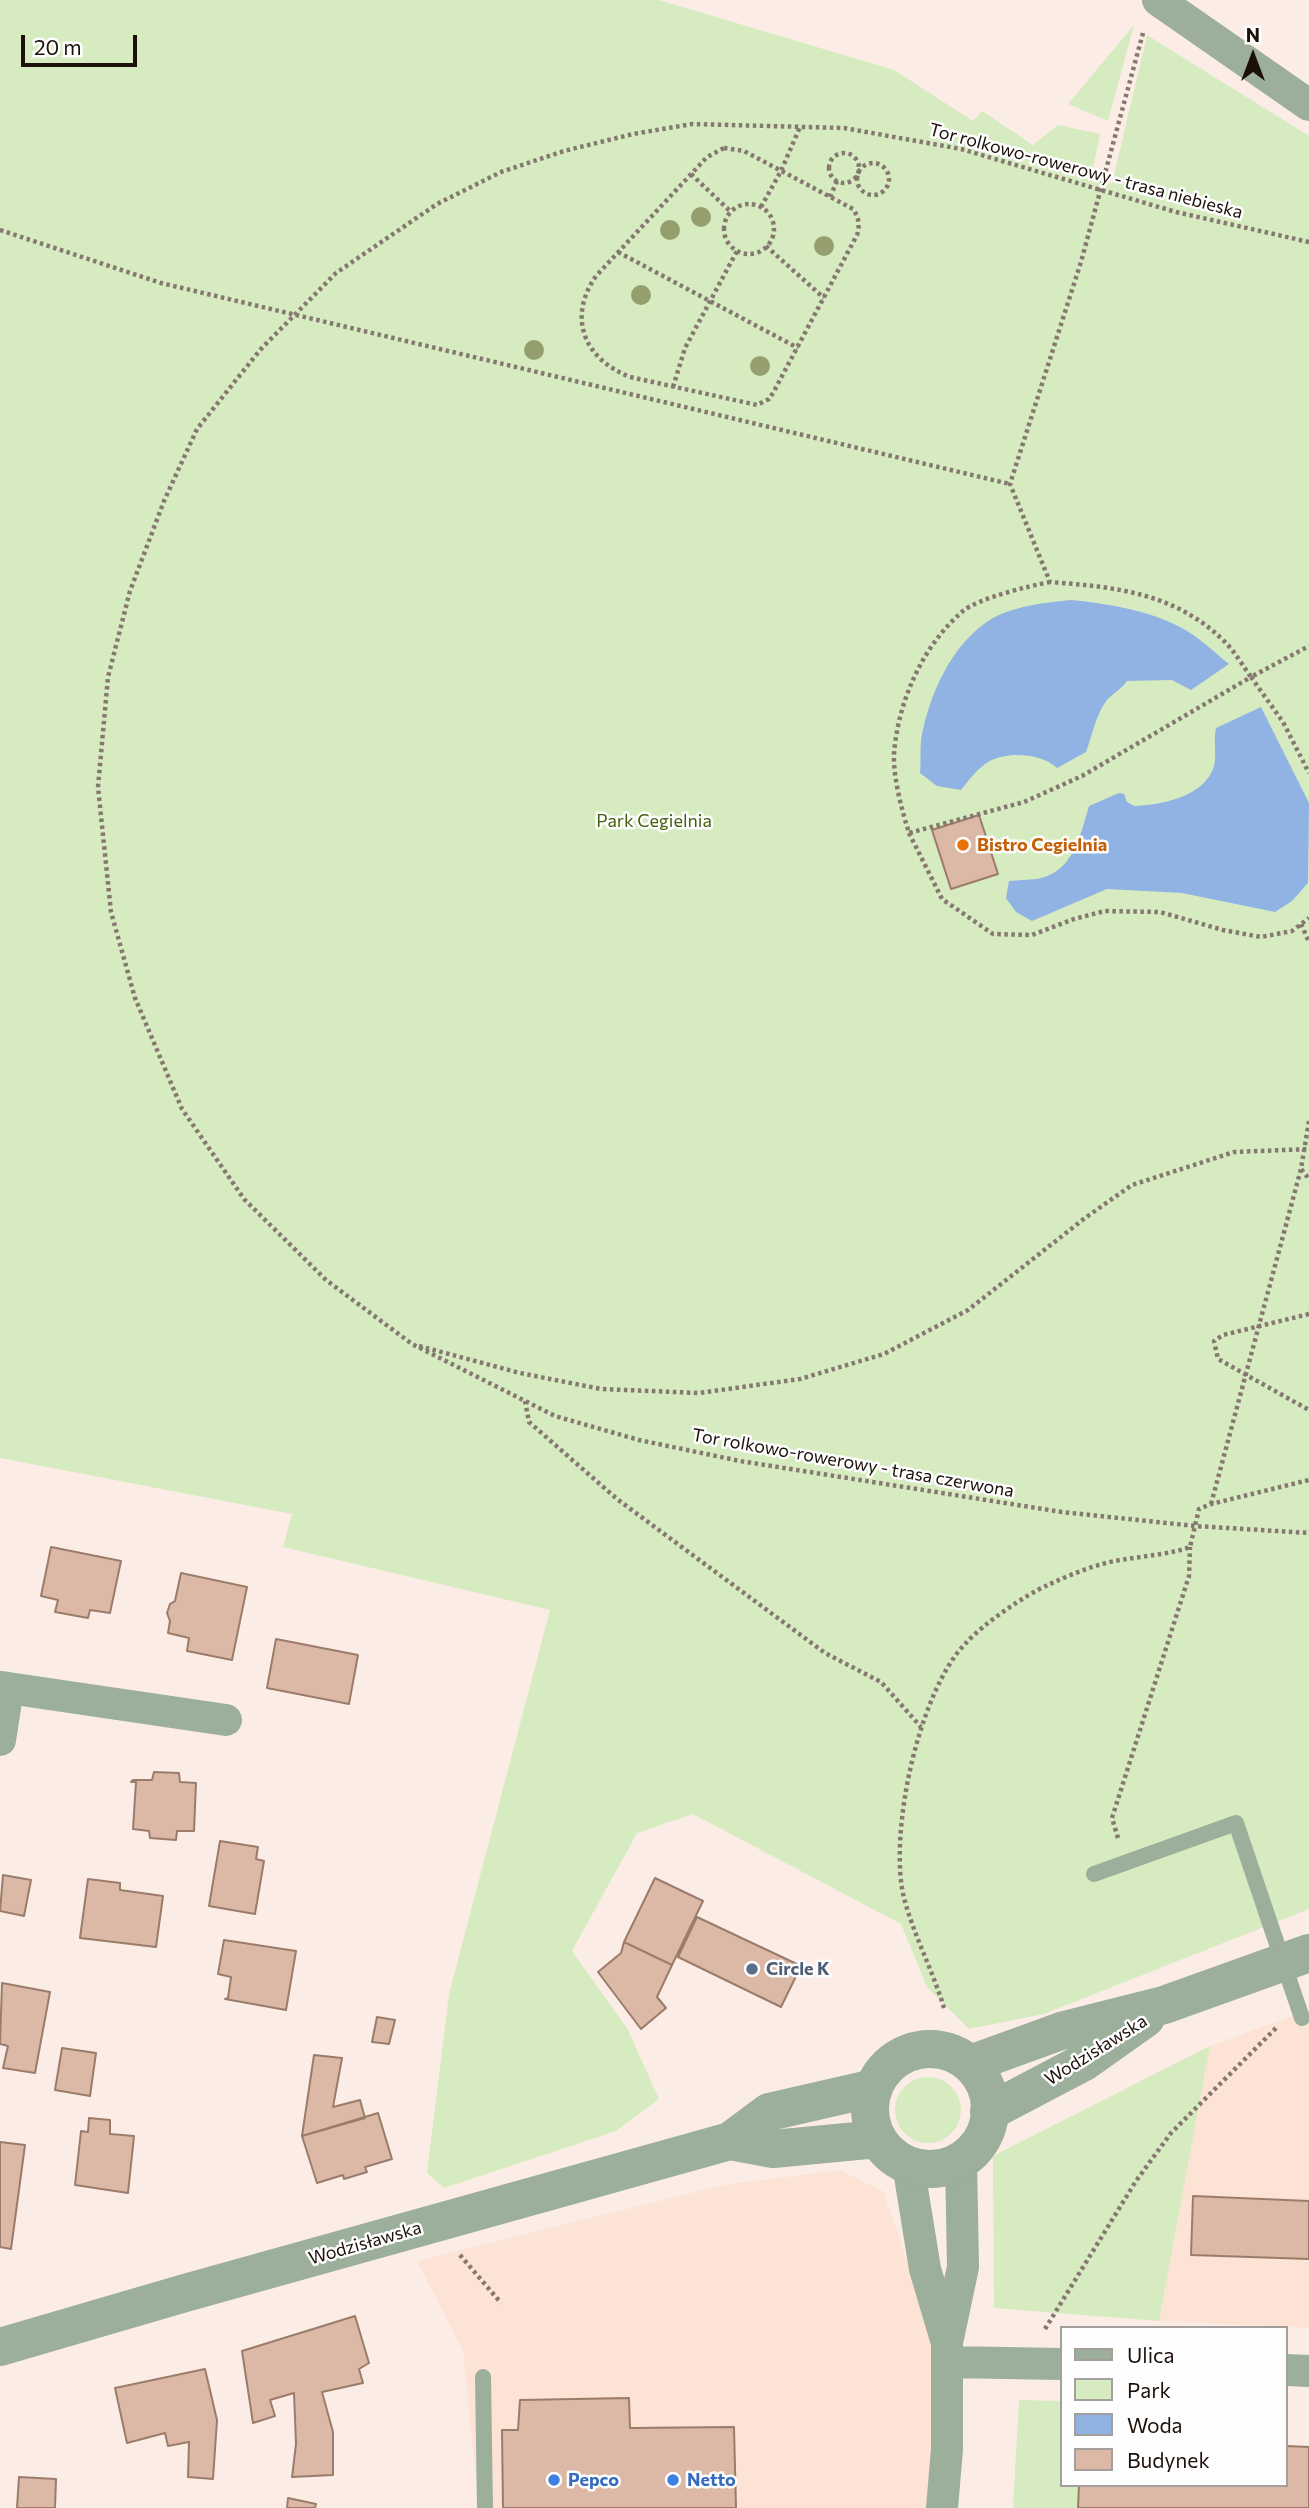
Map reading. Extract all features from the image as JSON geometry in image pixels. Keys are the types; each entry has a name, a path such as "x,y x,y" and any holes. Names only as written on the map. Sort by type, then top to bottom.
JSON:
{"street":[{"path":"1152,11 1195,11 1309,105"},
{"path":"0,1740 4,1687 226,1720"},
{"name":"Wodzisławska","path":"970,2064 1061,2031 1164,2005 1296,1958"},
{"name":"Wodzisławska","path":"989,2112 1084,2062 1164,2005"},
{"path":"927,2049 943,2050 970,2064 986,2086 989,2100 987,2127 981,2140 961,2160 935,2168 908,2165 891,2154 878,2139 870,2109 874,2088 888,2066 895,2059 927,2049"},
{"name":"Wodzisławska","path":"0,2347 730,2141 769,2112 874,2088"},
{"name":"Wodzisławska","path":"730,2141 773,2149 878,2139"},
{"path":"942,2508 947,2449 948,2352 963,2267 961,2160"},
{"path":"908,2165 925,2269 948,2352"},
{"path":"948,2352 1060,2364"},
{"path":"1288,2370 1309,2371"}],"lane":[{"path":"1094,1874 1236,1823 1296,1958 1302,2018"},
{"path":"483,2377 485,2508"}],"path":[{"path":"1050,582 1010,484 1081,262 1152,11"},
{"name":"Tor rolkowo-rowerowy - trasa niebieska","path":"412,1344 326,1280 244,1199 182,1109 135,998 111,912 98,787 108,677 130,591 164,501 197,429 260,350 336,273 437,204 501,172 564,151 692,124 844,128 961,149 1176,212 1309,242"},
{"path":"761,207 781,171 800,127"},
{"path":"724,148 744,151 781,171 853,209 858,216 859,226 857,235 774,393 764,403 751,405 629,377 612,370 599,360 586,339 582,318 585,296 596,276 691,174 715,151 724,148"},
{"path":"858,174 857,160 850,154 841,153 833,158 829,167 832,177 846,183 855,179 858,174 868,163 878,163 886,170 889,180 886,189 871,194 862,189 857,180 858,174"},
{"path":"691,174 731,212"},
{"path":"830,197 837,181"},
{"path":"746,204 761,207 773,220 773,237 766,246 754,253 737,251 727,240 725,232 725,224 731,212 746,204"},
{"path":"0,230 161,283 1010,484"},
{"path":"766,246 824,298"},
{"path":"673,387 685,348 737,251"},
{"path":"618,252 798,348"},
{"path":"1309,773 1283,722 1226,642 1192,617 1156,597 1104,586 1050,582 1015,589 965,609 933,645 905,695 894,755 902,811 909,833 942,899 993,934 1032,935 1105,911 1160,912 1223,930 1261,937 1292,932 1309,918"},
{"path":"909,833 1024,802 1082,776 1309,646"},
{"path":"1301,924 1309,942"},
{"path":"1211,1504 1307,1148 1309,1121"},
{"path":"412,1344 520,1373 601,1389 699,1393 800,1379 884,1354 968,1310 1085,1218 1132,1185 1234,1152 1307,1148"},
{"path":"1301,1169 1309,1178"},
{"path":"1309,1314 1223,1335 1214,1341 1218,1359 1309,1410"},
{"name":"Tor rolkowo-rowerowy - trasa czerwona","path":"412,1344 555,1416 639,1440 740,1461 1048,1510 1309,1533"},
{"path":"525,1401 529,1422 617,1499 825,1653 881,1682 921,1727"},
{"path":"1125,1863 1112,1818 1189,1576 1190,1547 1199,1509 1309,1479"},
{"path":"944,2008 904,1897 898,1847 921,1727 935,1689 965,1643 1004,1612 1046,1586 1103,1563 1169,1554 1190,1547"},
{"path":"1042,2334 1136,2180 1171,2133 1280,2024"},
{"path":"454,2218 454,2249 501,2303"}],"shaded area":[{"path":"1309,2010 1309,2328 1159,2321 1210,2046"},
{"path":"839,2170 883,2191 939,2353 927,2508 479,2508 463,2351 417,2261 723,2185"}],"green space":[{"name":"Park Cegielnia","path":"0,0 659,0 894,70 973,121 982,111 1033,145 1058,125 1100,134 1092,174 1112,184 1147,35 1309,136 1309,1909 1044,2014 969,2029 927,1987 901,1924 693,1814 637,1833 572,1951 627,2028 659,2099 616,2131 444,2188 427,2173 449,1994 550,1610 283,1547 292,1514 0,1458"},
{"path":"1134,25 1108,121 1068,104"},
{"path":"1210,2046 1159,2321 994,2308 993,2156"},
{"path":"922,2077 934,2077 946,2082 956,2092 961,2110 959,2123 946,2138 934,2143 922,2143 910,2138 900,2128 895,2116 895,2104 900,2092 910,2082"},
{"path":"1019,2400 1060,2401 1060,2487 1079,2487 1078,2508 1013,2508"}],"water":[{"path":"1071,600 1128,609 1169,622 1194,636 1229,664 1191,690 1172,680 1127,681 1103,706 1086,752 1057,768 1042,759 1024,755 996,758 973,775 961,790 937,786 920,773 921,741 929,706 944,672 965,641 993,618 1012,610"},
{"path":"1261,707 1309,803 1308,883 1292,901 1275,912 1182,893 1107,889 1032,921 1016,912 1006,898 1009,881 1037,879 1059,869 1073,852 1089,806 1119,793 1124,794 1127,802 1134,806 1157,804 1192,792 1209,777 1214,766 1216,728"}],"building":[{"name":"Bistro Cegielnia","path":"979,815 998,874 951,889 932,830"},
{"path":"51,1547 121,1561 110,1613 90,1610 88,1618 55,1612 58,1600 41,1596"},
{"path":"181,1573 247,1587 232,1660 187,1651 189,1638 168,1633 170,1621 167,1613 170,1604 175,1601"},
{"path":"276,1639 358,1655 349,1704 267,1688"},
{"path":"154,1772 179,1773 180,1782 196,1783 194,1831 177,1831 176,1840 150,1838 149,1831 133,1829 136,1782 131,1782 152,1780"},
{"path":"220,1841 258,1847 256,1859 264,1861 255,1914 209,1906"},
{"path":"3,1875 31,1880 24,1916 0,1911"},
{"path":"655,1878 703,1901 672,1965 624,1942"},
{"path":"88,1879 120,1883 120,1890 163,1896 156,1947 80,1938"},
{"path":"697,1917 801,1966 781,2007 678,1957"},
{"path":"224,1940 296,1951 286,2010 225,1999 228,1998 231,1977 218,1974"},
{"path":"624,1942 672,1965 657,1997 666,2008 641,2029 598,1972 621,1953"},
{"path":"2,1983 50,1992 35,2073 3,2068 8,2046 0,2044"},
{"path":"377,2017 395,2020 389,2044 372,2042"},
{"path":"62,2048 96,2053 90,2096 55,2090"},
{"path":"314,2055 342,2058 333,2107 360,2100 365,2118 302,2136"},
{"path":"378,2113 392,2159 365,2167 367,2172 344,2179 343,2175 317,2183 302,2136"},
{"path":"89,2118 110,2120 110,2134 134,2136 128,2193 75,2185 81,2131 88,2132"},
{"path":"0,2142 25,2145 11,2249 0,2247"},
{"path":"1193,2196 1309,2201 1309,2259 1191,2255"},
{"path":"355,2316 369,2363 359,2369 363,2383 322,2392 333,2432 333,2475 292,2477 296,2444 294,2393 270,2400 275,2416 253,2423 242,2351"},
{"path":"205,2369 217,2420 213,2479 188,2477 189,2442 168,2446 165,2433 127,2443 115,2388"},
{"path":"629,2398 630,2428 734,2427 736,2508 503,2508 502,2430 518,2430 520,2400"},
{"path":"1288,2446 1309,2447 1309,2508 1078,2508 1079,2487 1288,2487"},
{"path":"19,2477 56,2479 55,2508 17,2508"},
{"path":"288,2498 316,2504 315,2508 287,2508"}],"place":[{"name":"Bistro Cegielnia","path":"963,845"},
{"name":"Circle K","path":"752,1969"},
{"name":"Pepco","path":"554,2480"},
{"name":"Netto","path":"673,2480"}]}
